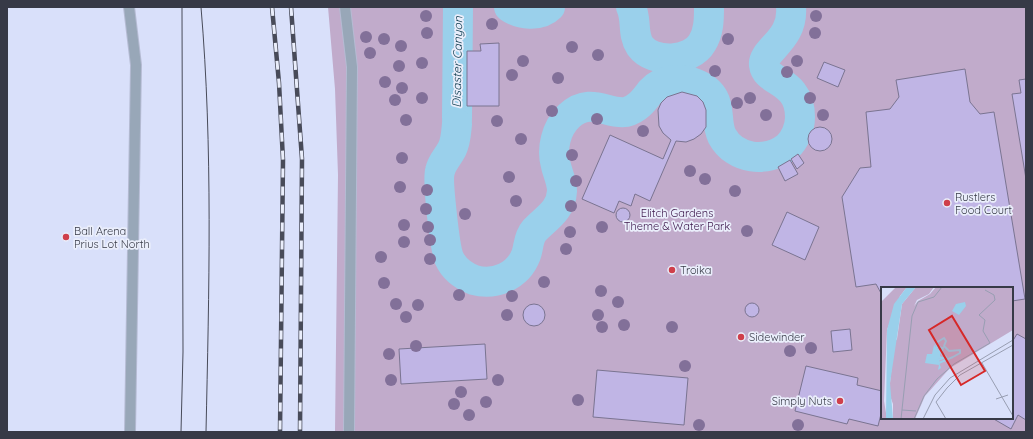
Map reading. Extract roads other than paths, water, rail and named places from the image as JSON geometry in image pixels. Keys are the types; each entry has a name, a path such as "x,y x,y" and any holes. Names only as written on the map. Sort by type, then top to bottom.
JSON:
{"lane":[{"path":"129,7 136,65 130,432"},
{"path":"345,7 352,67 350,432"}],"waterway":[{"name":"Disaster Canyon","path":"457,118 458,7"},
{"name":"Disaster Canyon","path":"509,7 519,12 530,14 536,14 550,7"},
{"name":"Disaster Canyon","path":"631,7 634,16 636,37 640,46 646,52 662,58 681,57 690,54 697,49 702,43 707,30 709,21 709,7"},
{"name":"Disaster Canyon","path":"457,124 454,143 442,165 439,177 447,252 454,266 460,272 474,280 490,282 505,278 517,269 526,255 532,234 552,214 559,204 562,191 555,159 554,146 561,126 569,116 577,110 585,107 592,107 619,112 630,111 643,101 651,91 660,84 677,80 689,81 708,91 712,96 716,103 719,127 722,136 735,150 743,154 761,157 779,152 787,147 795,137 798,129 800,121 799,105 795,96 789,89 770,76 764,65 768,54 778,43 788,28 791,18 791,7"}],"tram line":[{"path":"181,432 183,352 182,7"},
{"path":"201,7 205,60 209,166 209,273 206,432"}],"railway":[{"path":"272,7 279,83 283,160 280,432"},
{"path":"291,7 302,159 300,432"}],"place":[{"name":"Rustlers Food Court","path":"947,203"},
{"name":"Ball Arena Prius Lot North","path":"66,237"},
{"name":"Troika","path":"672,270"},
{"name":"Sidewinder","path":"741,337"},
{"name":"Simply Nuts","path":"840,401"}],"park label":[{"name":"Elitch Gardens Theme & Water Park","path":"677,219"}]}
